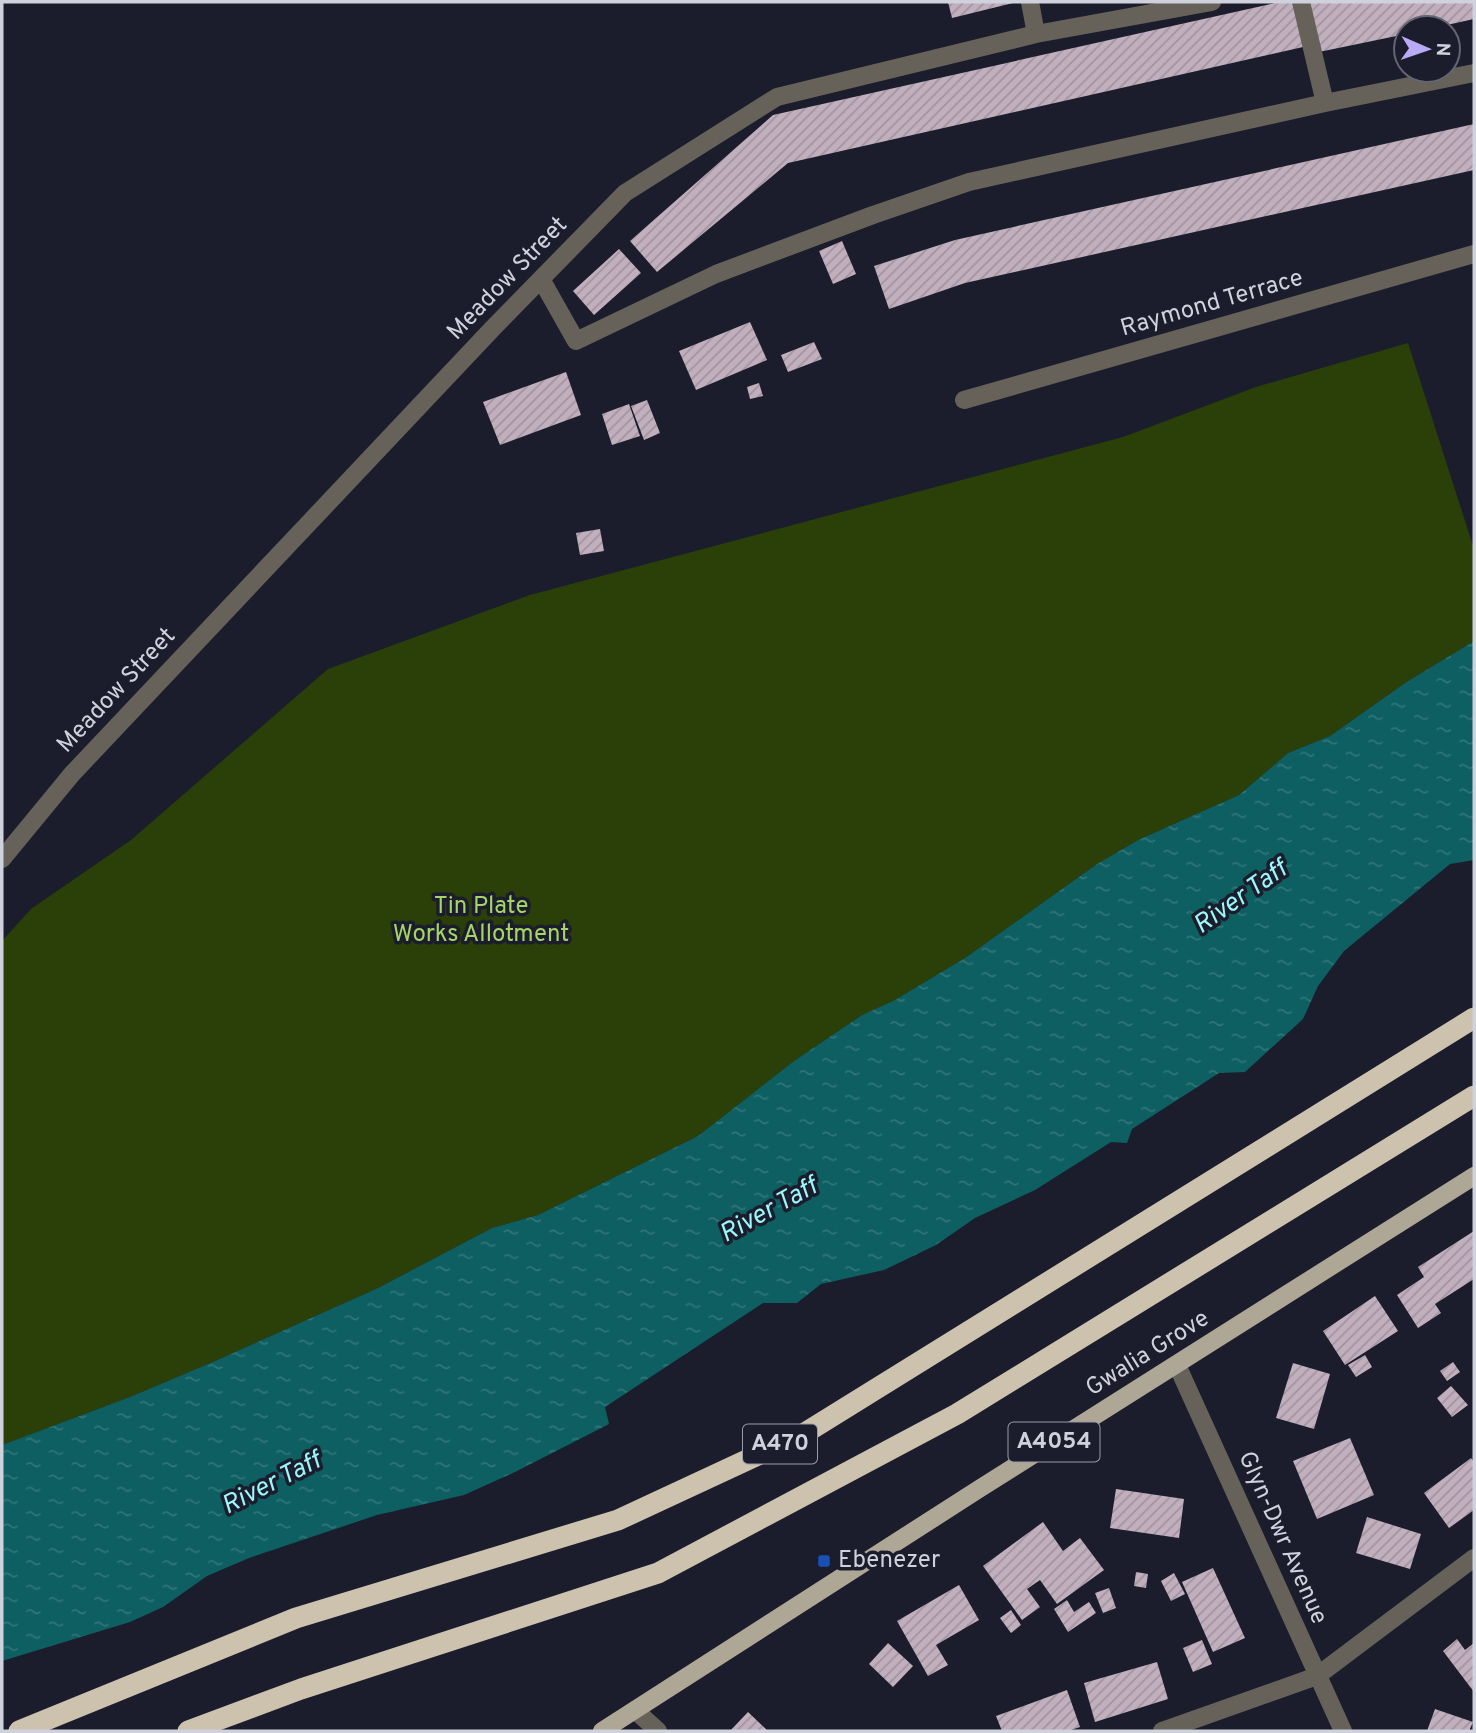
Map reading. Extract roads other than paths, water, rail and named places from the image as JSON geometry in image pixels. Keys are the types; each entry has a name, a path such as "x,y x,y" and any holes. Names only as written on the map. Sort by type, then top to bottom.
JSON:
{"highway":[{"name":"A470","path":"19,1731 296,1618 618,1520 805,1433 1474,1018"},
{"name":"A470","path":"188,1731 301,1689 658,1573 957,1414 1474,1097"}],"main road":[{"name":"Gwalia Grove","path":"635,1710 1474,1176"},
{"name":"A4054","path":"602,1731 635,1710"}],"street":[{"path":"1030,2 1036,34"},
{"name":"Meadow Street","path":"2,859 72,774 625,193 778,97 1036,34 1212,2"},
{"path":"1301,2 1325,103"},
{"path":"541,279 576,341 716,274 969,182 1325,103 1474,73"},
{"name":"Raymond Terrace","path":"964,400 1474,254"},
{"name":"Glyn-Dwr Avenue","path":"1177,1365 1343,1731"},
{"path":"1162,1731 1317,1676 1474,1558"},
{"path":"635,1710 658,1731"}],"water":[{"name":"River Taff","path":"1474,641 1474,860 1450,864 1344,951 1318,986 1303,1019 1245,1072 1219,1073 1132,1129 1127,1143 1111,1142 1035,1190 975,1218 936,1245 884,1270 821,1284 797,1303 763,1303 605,1407 609,1424 515,1472 464,1495 377,1515 249,1558 207,1576 163,1607 130,1622 2,1661 2,1445 130,1397 215,1361 378,1288 492,1228 538,1215 698,1136 794,1061 862,1015 895,1000 965,958 1097,864 1138,840 1239,795 1288,753 1330,736 1405,683"}],"place":[{"name":"Ebenezer","path":"824,1561"}],"park label":[{"name":"Tin Plate Works Allotment","path":"481,921"}]}
